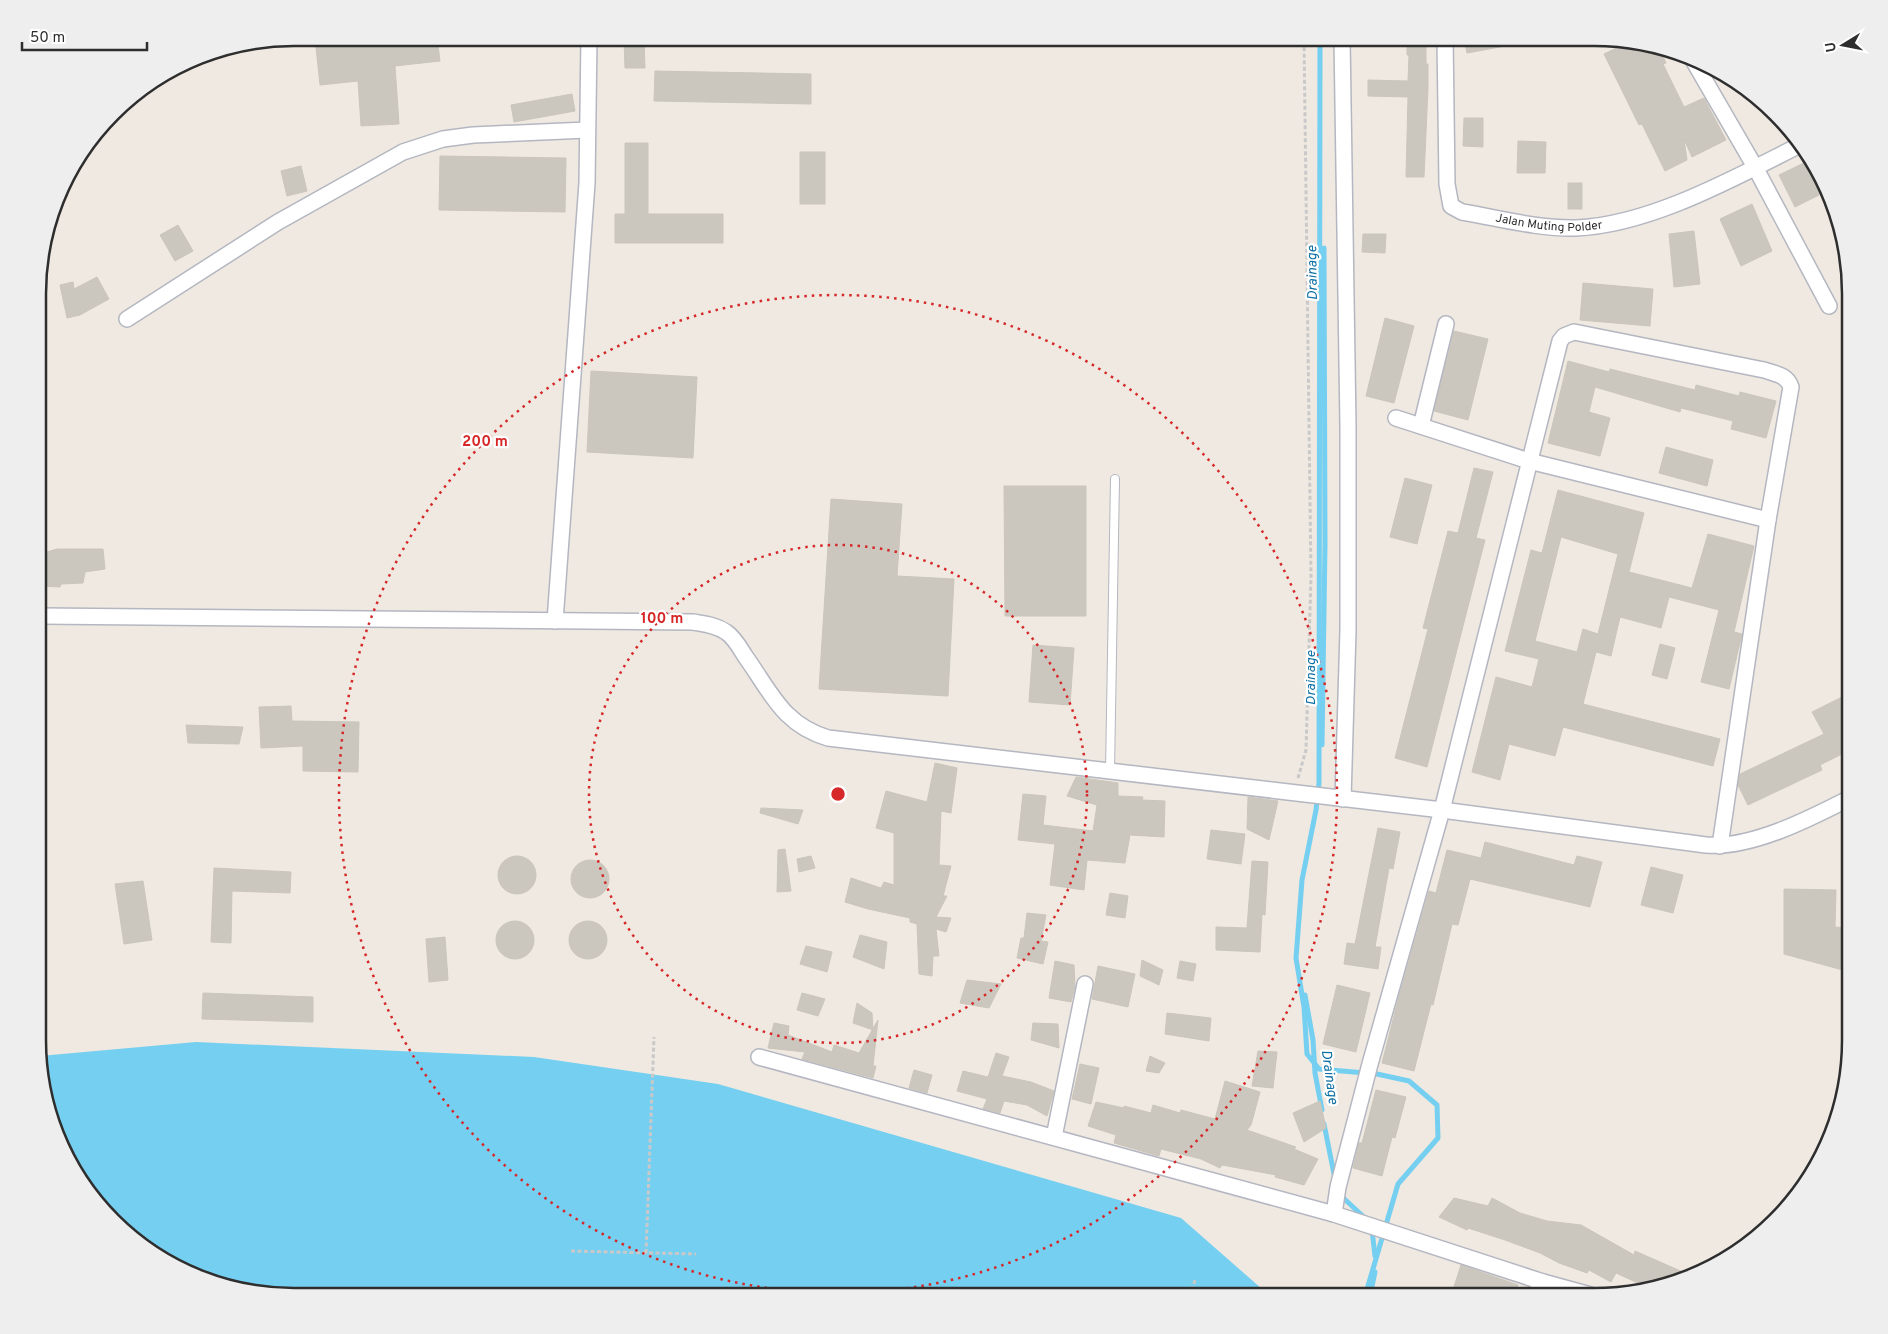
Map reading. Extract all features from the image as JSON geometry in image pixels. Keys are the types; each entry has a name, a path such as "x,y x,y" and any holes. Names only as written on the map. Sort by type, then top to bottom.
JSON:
{"street":[{"path":"555,621 587,183 589,46"},
{"path":"1342,46 1348,426 1348,630 1343,799"},
{"name":"Jalan Muting Polder","path":"1445,46 1447,184 1450,203 1454,208 1462,212 1556,228 1601,226 1668,208 1793,147"},
{"path":"1699,70 1755,167 1829,306"},
{"path":"127,319 278,222 403,152 443,140 474,135 587,130"},
{"path":"1421,426 1446,324"},
{"path":"1334,1214 1338,1187 1370,1064 1442,810 1560,341 1569,333 1574,332 1764,370 1784,376 1791,387 1768,520 1720,846"},
{"path":"1396,418 1530,461 1768,520"},
{"path":"46,616 693,622 709,624 726,632 736,642 784,713 803,728 828,738 1296,792 1720,846 1742,842 1809,819 1842,802"},
{"path":"1054,1137 1085,984"},
{"path":"759,1057 1334,1214 1565,1288"},
{"path":"1539,1288 1543,1282"}],"lane":[{"path":"1110,771 1115,479"}],"path":[{"path":"1296,792 1306,750 1311,577 1304,46"},
{"path":"646,1253 654,1037"},
{"path":"571,1251 696,1254"},
{"path":"1192,1288 1196,1278"}],"water":[{"path":"196,1042 534,1057 718,1084 1181,1218 1261,1288 295,1288 246,1283 215,1275 170,1254 143,1236 108,1203 88,1177 65,1134 51,1088 47,1055"}],"building":[{"path":"316,46 438,46 440,61 395,66 399,124 361,126 358,81 320,85"},
{"path":"624,46 644,46 645,68 625,68"},
{"path":"1407,46 1426,46 1428,88 1424,177 1406,177 1408,97 1368,96 1368,80 1408,81 1409,55 1407,55"},
{"path":"1466,46 1506,46 1467,53"},
{"path":"1618,47 1663,56 1666,63 1663,64 1684,107 1704,98 1726,140 1692,157 1684,139 1687,160 1665,171 1642,124 1639,125 1604,54"},
{"path":"655,71 811,74 811,104 654,101"},
{"path":"572,94 575,111 514,122 511,105"},
{"path":"1464,118 1483,118 1483,147 1463,146"},
{"path":"1518,141 1546,142 1545,173 1517,173"},
{"path":"625,143 648,143 648,214 723,214 723,243 615,243 615,214 625,214"},
{"path":"800,152 825,152 825,204 800,204"},
{"path":"440,156 566,158 565,212 439,210"},
{"path":"1804,163 1820,194 1795,207 1779,175"},
{"path":"301,166 307,191 287,196 281,171"},
{"path":"1568,183 1582,183 1582,209 1568,209"},
{"path":"1752,204 1772,251 1741,266 1720,219"},
{"path":"178,225 193,251 175,261 160,235"},
{"path":"1694,231 1700,284 1674,287 1669,234"},
{"path":"1363,234 1386,234 1385,253 1362,252"},
{"path":"97,277 109,299 80,315 67,318 60,285 73,282 74,289"},
{"path":"1583,283 1653,289 1650,326 1580,320"},
{"path":"1385,318 1414,326 1394,403 1366,396"},
{"path":"1454,331 1488,339 1468,420 1434,411"},
{"path":"1568,361 1609,372 1610,369 1695,390 1696,385 1739,396 1740,392 1776,401 1766,438 1731,429 1733,421 1681,408 1680,412 1595,387 1589,412 1610,418 1600,456 1548,443"},
{"path":"591,371 697,377 693,458 587,452"},
{"path":"1666,447 1713,460 1707,486 1659,473"},
{"path":"1474,468 1493,472 1476,538 1485,540 1427,767 1395,758 1428,629 1423,628 1448,531 1458,533"},
{"path":"1405,478 1432,485 1417,544 1390,537"},
{"path":"1004,486 1086,486 1086,616 1005,616"},
{"path":"1558,490 1644,513 1629,572 1692,588 1708,534 1754,546 1734,632 1742,634 1729,689 1701,682 1719,610 1669,597 1661,628 1620,617 1611,656 1596,652 1583,704 1720,739 1713,766 1563,727 1555,756 1509,744 1500,780 1472,772 1496,677 1532,687 1539,659 1505,651 1531,550 1542,553","holes":["1561,537 1618,554 1598,634 1583,629 1577,652 1535,641"]},
{"path":"831,499 902,504 897,576 954,579 948,696 819,689"},
{"path":"57,549 103,549 105,569 85,572 83,583 61,584 60,587 46,586 46,552"},
{"path":"1660,644 1675,648 1667,679 1652,675"},
{"path":"1033,645 1074,648 1070,705 1029,702"},
{"path":"1842,697 1842,754 1820,765 1822,770 1748,805 1738,785 1740,774 1824,734 1812,712"},
{"path":"291,706 292,721 359,722 358,772 303,771 303,746 261,748 259,707"},
{"path":"186,725 243,727 239,744 188,743"},
{"path":"935,763 957,768 951,813 941,811 939,865 951,866 943,896 947,896 936,917 951,918 946,932 936,929 939,956 933,956 932,976 919,974 917,924 910,922 910,918 845,902 851,878 881,888 884,882 894,885 894,833 876,828 886,791 927,802"},
{"path":"1076,777 1118,783 1118,796 1143,797 1142,800 1165,801 1164,837 1130,835 1125,863 1087,860 1084,890 1050,885 1055,844 1018,840 1023,794 1046,796 1043,825 1093,831 1097,805 1067,796"},
{"path":"1248,797 1278,801 1269,840 1247,829"},
{"path":"761,808 803,810 798,824 760,813"},
{"path":"1378,828 1400,832 1393,869 1389,868 1375,947 1381,947 1378,969 1344,964 1347,943 1355,944"},
{"path":"1211,830 1245,834 1241,864 1207,859"},
{"path":"1485,842 1574,865 1577,856 1602,862 1590,907 1470,879 1458,925 1452,924 1433,1005 1431,1004 1414,1071 1382,1063 1429,891 1436,893 1447,850 1481,858"},
{"path":"785,849 791,891 777,892 778,850"},
{"path":"517,856 524,857 530,862 535,868 535,882 530,888 524,893 517,894 510,893 504,888 499,882 498,875 499,868 504,862 510,857"},
{"path":"811,856 815,868 799,872 797,859"},
{"path":"590,860 597,861 603,866 608,872 608,886 603,892 597,897 590,898 583,897 577,892 572,886 571,879 572,872 577,866 583,861"},
{"path":"1252,861 1268,862 1265,915 1262,914 1260,952 1216,950 1216,927 1247,928"},
{"path":"1651,867 1683,875 1673,913 1641,905"},
{"path":"214,868 291,872 290,893 232,891 231,943 211,942"},
{"path":"143,881 152,940 124,944 115,884"},
{"path":"1784,889 1836,890 1835,927 1842,927 1842,970 1784,954"},
{"path":"1110,893 1128,896 1125,918 1106,915"},
{"path":"1027,913 1046,915 1041,941 1048,942 1043,964 1017,958 1021,938 1024,938"},
{"path":"515,921 522,922 528,927 533,933 533,947 528,953 522,958 515,959 508,958 502,953 497,947 496,940 497,933 502,927 508,922"},
{"path":"588,921 595,922 601,927 606,933 606,947 601,953 595,958 588,959 581,958 575,953 570,947 569,940 570,933 575,927 581,922"},
{"path":"860,935 887,942 884,969 853,957"},
{"path":"445,937 448,980 429,982 426,939"},
{"path":"806,946 832,952 827,972 800,964"},
{"path":"1142,960 1163,970 1159,985 1140,976"},
{"path":"1055,961 1074,965 1075,987 1071,1002 1049,998"},
{"path":"1180,961 1196,964 1193,981 1177,978"},
{"path":"1098,966 1135,974 1128,1007 1092,999"},
{"path":"967,980 1001,984 989,1008 960,1003"},
{"path":"1337,985 1370,993 1356,1052 1323,1044"},
{"path":"203,993 313,997 313,1022 202,1019"},
{"path":"802,993 825,999 818,1016 797,1010"},
{"path":"857,1003 872,1013 873,1030 853,1023"},
{"path":"1167,1013 1211,1018 1209,1041 1165,1034"},
{"path":"878,1020 873,1066 876,1066 873,1078 802,1059 805,1052 768,1048 774,1023 789,1026 788,1035 832,1052 834,1045 859,1053"},
{"path":"1033,1023 1058,1024 1059,1048 1031,1040"},
{"path":"1258,1051 1277,1052 1273,1088 1252,1086"},
{"path":"996,1053 1009,1057 1002,1076 1031,1082 1054,1091 1047,1116 1027,1105 1004,1101 1000,1113 983,1109 987,1099 957,1091 963,1071 988,1077"},
{"path":"1150,1056 1165,1063 1159,1073 1146,1071"},
{"path":"1080,1064 1099,1068 1091,1104 1072,1099"},
{"path":"914,1070 932,1075 927,1093 909,1088"},
{"path":"1225,1081 1260,1092 1251,1125 1247,1130 1296,1147 1294,1149 1318,1159 1304,1185 1275,1177 1276,1175 1222,1165 1220,1168 1201,1159 1161,1149 1159,1156 1114,1143 1116,1135 1088,1126 1096,1102 1124,1108 1124,1106 1151,1113 1153,1105 1180,1113 1181,1110 1215,1119"},
{"path":"1376,1090 1406,1097 1395,1138 1392,1137 1382,1176 1353,1168 1359,1143 1362,1143"},
{"path":"1320,1101 1326,1128 1304,1142 1293,1113"},
{"path":"1454,1198 1488,1206 1492,1198 1520,1213 1547,1221 1581,1225 1634,1255 1635,1251 1682,1272 1639,1284 1616,1273 1611,1282 1589,1270 1587,1273 1505,1240 1468,1228 1467,1230 1439,1217"},
{"path":"1461,1265 1518,1285 1517,1288 1454,1288"}],"waterway":[{"name":"Drainage","path":"1320,46 1319,783 1316,810 1302,880 1296,958 1304,1007 1307,1054 1319,1069 1377,1074 1409,1081 1437,1105 1438,1138 1398,1184 1367,1288"},
{"name":"Drainage","path":"1322,745 1325,544 1324,248"},
{"name":"Drainage","path":"1305,995 1313,1040 1315,1073 1322,1110"},
{"name":"Drainage","path":"1324,1124 1335,1179"},
{"name":"Drainage","path":"1339,1194 1366,1219"},
{"name":"Drainage","path":"1372,1230 1375,1256"},
{"name":"Drainage","path":"1372,1288 1375,1272"}]}
